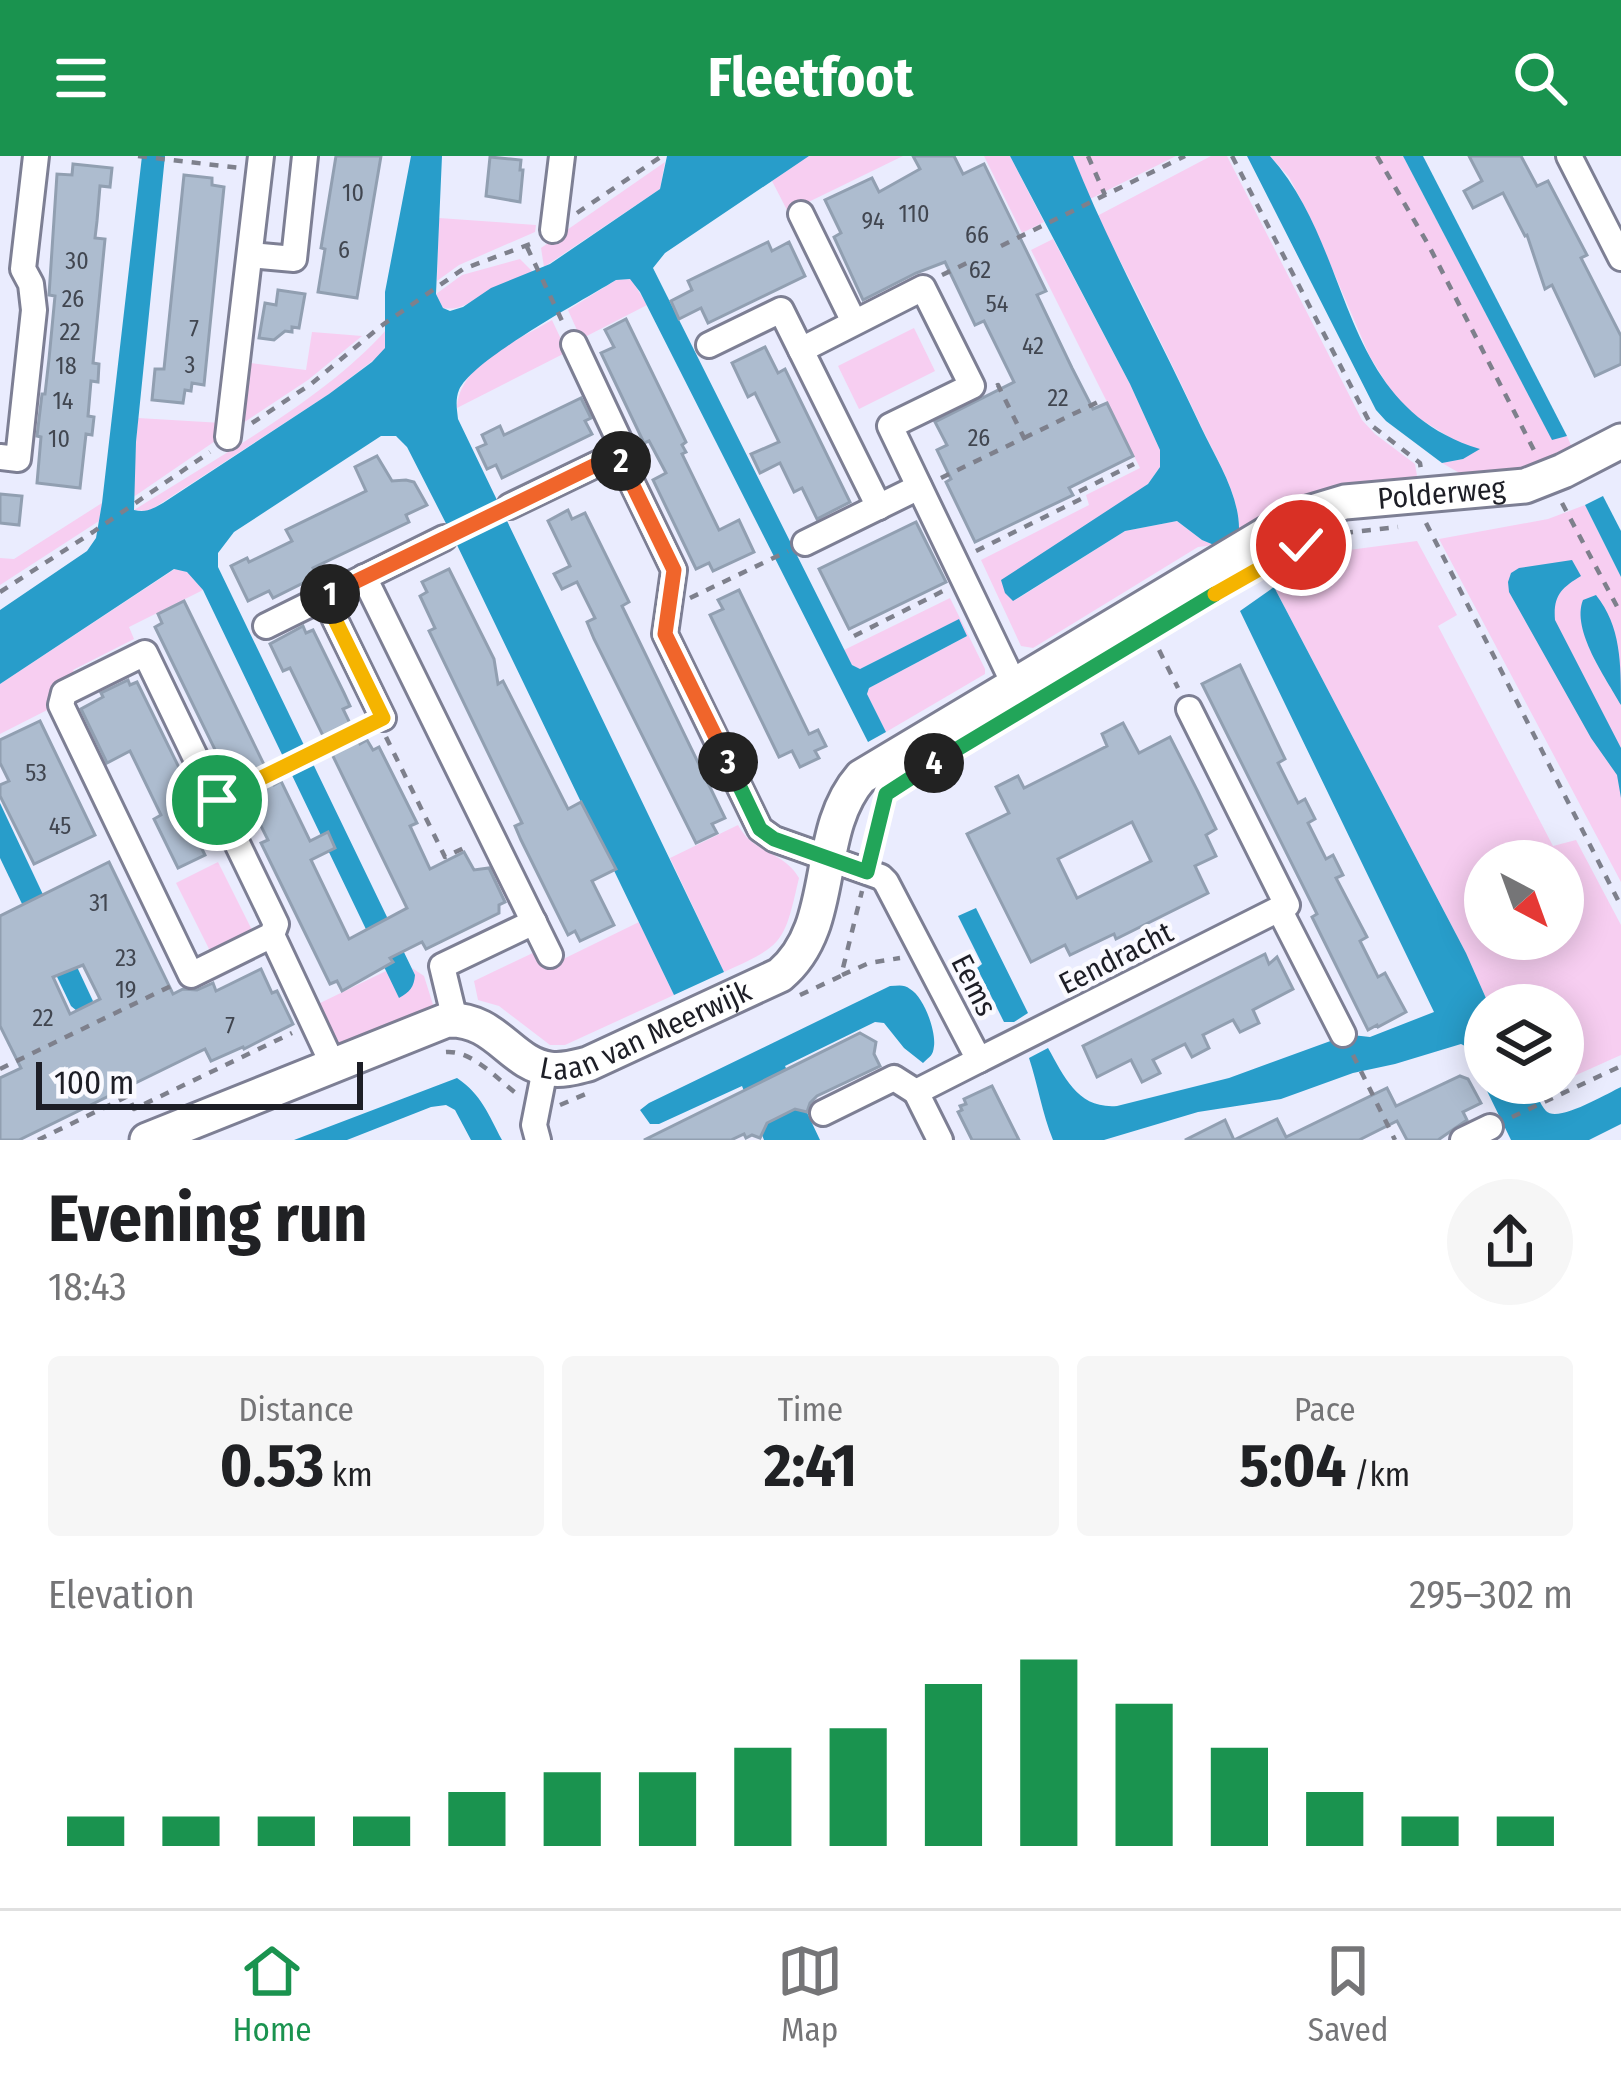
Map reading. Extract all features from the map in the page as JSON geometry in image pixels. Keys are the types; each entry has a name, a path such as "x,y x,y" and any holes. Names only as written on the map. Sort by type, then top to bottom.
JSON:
{"street":[{"path":"0,457 18,459 34,310 31,284 23,269 36,156"},
{"path":"250,255 293,259 305,156"},
{"path":"553,230 562,156"},
{"path":"1569,156 1621,258"},
{"path":"228,438 260,163"},
{"path":"802,214 854,322"},
{"path":"0,283 23,269"},
{"path":"801,350 923,288 972,386 890,426 1014,684"},
{"path":"709,345 781,310 879,507"},
{"path":"574,344 621,444 618,454 674,570 665,634 760,829 774,839 867,872"},
{"name":"Polderweg","path":"1014,684 1295,517 1345,502 1507,488 1548,477 1621,441"},
{"path":"510,506 618,454"},
{"path":"805,543 919,488"},
{"path":"266,626 444,538"},
{"path":"364,577 550,955"},
{"path":"324,597 383,718"},
{"path":"145,653 217,800 276,924 272,934 191,975 61,705 64,693 145,653"},
{"name":"Laan van Meerwijk","path":"455,1020 482,1026 533,1064 570,1069 780,975 794,963 811,934 846,799 861,778 1014,684"},
{"path":"1189,709 1286,905 1279,909 1343,1034"},
{"name":"Eems","path":"867,872 886,882 979,1060 916,1092"},
{"name":"Eendracht","path":"979,1060 1279,909"},
{"path":"147,1140 185,1133 333,1065 455,1020 442,967 534,922"},
{"path":"272,934 333,1065"},
{"path":"538,1140 534,1125 545,1069"},
{"path":"823,1113 894,1078 916,1092 940,1140"},
{"path":"1463,1140 1494,1125"}],"path":[{"path":"138,156 260,163"},
{"path":"1088,156 1105,195"},
{"path":"1001,246 1185,156"},
{"path":"1232,156 1371,425 1420,463 1426,524 1621,906"},
{"path":"1377,156 1621,614"},
{"path":"526,246 561,318"},
{"path":"923,288 968,262"},
{"path":"0,592 311,384 439,286"},
{"path":"972,386 982,393 998,385 1024,438"},
{"path":"919,488 1102,400"},
{"path":"854,636 1081,499 1078,492 1134,464"},
{"path":"444,538 510,506"},
{"name":"Polderweg","path":"1334,534 1403,526"},
{"path":"669,608 770,560"},
{"path":"1150,633 1189,709"},
{"path":"217,800 378,721 445,857 491,836"},
{"path":"841,976 884,798 891,790"},
{"name":"Laan van Meerwijk","path":"801,994 862,966 892,961 921,948"},
{"path":"0,1069 191,975"},
{"path":"38,1140 128,1096 134,1109 314,1023"},
{"path":"1343,1034 1395,1140"},
{"name":"Laan van Meerwijk","path":"439,1052 457,1051 473,1060 537,1108 557,1106 597,1089"},
{"path":"1494,1125 1621,1066"}],"shaded area":[{"path":"809,156 903,156 788,212 772,181"},
{"path":"984,156 1010,156 1044,222 1022,233"},
{"path":"1073,156 1176,156 1090,199"},
{"path":"1211,156 1227,156 1362,420 1415,464 1418,482 1311,493 1239,531 1226,477 1097,216"},
{"path":"1270,156 1403,156 1552,439 1567,436 1573,450 1519,469 1463,475 1442,463 1463,459 1457,442 1409,412 1391,391 1369,355 1311,219 1289,177"},
{"path":"665,162 660,189 544,267 541,248"},
{"path":"439,218 536,225 535,232 459,265 437,281"},
{"path":"1053,239 1130,384 1160,450 1160,467 1148,484 1014,601 1125,531 1177,521 1214,545 1198,547 1033,648 1021,646 981,560 1089,505 1086,495 1140,468 1031,250"},
{"path":"520,259 533,272 464,305 443,308 436,294 462,275"},
{"path":"631,279 647,305 581,339 568,310 616,280"},
{"path":"552,320 567,352 457,408 460,392 479,366"},
{"path":"914,328 935,371 859,409 838,366"},
{"path":"386,330 385,348 379,356 329,394 149,511 134,510 300,404"},
{"path":"312,332 362,336 308,380 243,423 251,363 306,370"},
{"path":"138,418 222,423 221,437 132,498"},
{"path":"102,503 99,521 0,585 0,558 14,559"},
{"path":"1585,505 1621,577 1621,882 1439,539 1548,519"},
{"path":"1417,541 1457,615 1438,626 1550,840 1464,840 1464,949 1274,587 1289,567 1349,550"},
{"path":"175,569 187,572 203,590 129,627 134,639 73,670 78,682 57,705 0,734 0,684"},
{"path":"950,598 985,674 886,732 867,694 869,688 967,636 958,620 860,669 844,650"},
{"path":"738,825 752,842 785,862 799,878 779,939 724,972 670,858"},
{"path":"1584,855 1621,925 1621,1055 1584,1072 1584,984 1480,984 1469,960 1584,960"},
{"path":"218,862 252,930 210,951 176,883"},
{"path":"639,922 674,995 565,1045 550,1045 499,1006 478,1000 474,981 537,951 547,967"},
{"path":"412,968 424,976 435,1011 342,1045 335,1042 316,1005 386,971 399,997 415,975"}],"water":[{"path":"142,156 165,156 136,442 134,510 142,511 163,503 329,394 385,348 385,292 411,156 442,156 436,294 450,311 550,264 660,189 667,156 809,156 665,253 653,268 852,665 860,669 959,619 967,636 869,688 867,694 886,732 868,742 630,279 616,280 506,347 468,377 457,397 458,419 724,972 674,995 457,545 407,447 396,436 381,436 234,532 218,553 218,567 415,975 403,996 399,998 203,590 187,572 174,569 0,684 0,610 87,551 96,538"},
{"path":"1010,156 1073,156 1226,478 1239,531 1214,545 1177,521 1125,531 1013,601 1001,580 1148,484 1160,467 1160,450"},
{"path":"1247,156 1270,156 1298,194 1353,322 1373,362 1399,398 1433,428 1480,449 1442,463 1376,410"},
{"path":"1403,156 1423,156 1567,436 1552,440"},
{"path":"1603,496 1621,531 1621,577 1585,505"},
{"path":"1572,560 1581,576 1560,594 1555,620 1621,748 1621,798 1617,775 1509,592 1511,573 1519,568"},
{"path":"1274,587 1464,949 1464,960 1469,960 1480,984 1464,984 1464,1046 1353,1073 1281,1099 1198,1112 1104,1140 1053,1140 1029,1058 1048,1048 1083,1097 1117,1106 1229,1078 1336,1039 1370,1037 1434,1012 1240,611"},
{"path":"1596,595 1615,633 1621,705 1592,654 1582,625 1583,600"},
{"path":"0,803 93,1001 88,1010 71,1006 0,858"},
{"path":"976,908 1028,1013 1014,1022 1004,1022 958,916"},
{"path":"890,986 905,986 920,999 933,1032 932,1054 923,1063 884,1023 875,1022 785,1066 820,1140 764,1140 742,1086 659,1124 650,1124 640,1110 649,1103"},
{"path":"457,1078 479,1098 502,1140 471,1140 455,1110 446,1105 347,1140 294,1140"},
{"path":"1621,1087 1621,1124 1589,1140 1511,1140 1493,1104 1542,1104 1552,1114 1561,1113"}],"building":[{"path":"336,156 381,156 357,298 318,292"},
{"path":"913,156 954,156 963,174 984,164 1046,291 1037,295 1072,368 1093,409 1107,403 1133,456 1069,488 1073,495 975,542 946,482 951,479 937,450 947,445 935,422 1014,382 984,321 975,325 945,262 863,300 834,237 841,233 825,200 872,178 879,192 920,169"},
{"path":"1469,156 1521,156 1537,186 1548,181 1587,255 1581,258 1621,336 1621,364 1595,376 1552,285 1545,289 1527,235 1503,193 1473,208 1464,191 1482,181"},
{"path":"490,157 521,160 520,202 486,196"},
{"path":"73,164 112,168 110,187 100,186 95,238 105,239 93,363 99,364 98,382 91,381 88,416 94,417 92,435 86,434 80,488 37,483 41,437 37,436 55,296 49,295 57,174 72,175"},
{"path":"184,175 212,178 212,185 224,187 204,385 192,383 183,403 152,400 155,369 164,369"},
{"path":"768,242 772,251 789,242 805,276 708,323 701,308 679,319 671,301 692,290 688,281"},
{"path":"278,290 305,294 299,328 292,327 292,332 285,331 274,340 259,338 265,303 276,305"},
{"path":"626,319 686,442 682,454 719,530 739,520 754,552 713,571 709,563 696,569 653,480 666,473 649,441 644,443 601,353 614,347 605,330"},
{"path":"765,347 778,373 785,369 850,502 817,519 802,488 794,492 780,463 760,473 751,454 779,442 755,393 748,397 732,363"},
{"path":"581,398 591,418 585,421 592,434 502,478 496,465 487,469 477,448 486,444 482,435 500,426 504,435"},
{"path":"377,456 392,481 414,482 427,505 406,515 409,522 313,568 317,576 273,598 269,591 248,601 231,566 292,541 286,530 366,491 355,467"},
{"path":"0,494 22,496 19,525 0,523"},
{"path":"568,510 572,519 585,513 629,602 622,606 725,818 712,824 717,833 696,843 594,639 587,622 595,618 577,582 562,589 554,574 570,566 548,521"},
{"path":"916,522 946,582 849,629 819,569"},
{"path":"449,569 494,659 498,684 503,681 568,809 581,802 616,869 592,881 614,925 580,941 575,931 568,935 521,840 515,826 522,823 429,631 435,628 420,596 427,592 422,582"},
{"path":"739,590 809,734 818,730 826,746 815,751 819,758 800,767 792,751 779,757 710,615 723,609 718,600"},
{"path":"184,601 274,785 281,781 310,841 328,832 335,848 311,860 349,939 407,908 290,668 283,671 270,644 303,626 306,633 313,630 344,693 350,706 343,709 360,744 367,740 373,750 379,747 417,823 410,826 430,869 464,852 474,870 489,868 505,902 499,905 499,913 426,949 422,942 342,991 337,981 330,984 261,843 268,840 252,808 259,804 243,771 236,774 231,764 224,768 155,627 162,623 158,614"},
{"path":"1240,665 1285,759 1278,763 1298,803 1305,799 1315,819 1308,823 1326,859 1333,855 1343,875 1336,878 1367,937 1360,941 1378,977 1385,973 1406,1012 1378,1027 1368,1030 1312,917 1317,914 1202,684"},
{"path":"128,680 130,685 137,682 190,790 183,794 199,826 192,829 205,855 178,868 154,819 161,815 130,751 107,763 81,709"},
{"path":"40,721 95,835 34,864 0,796 0,785 9,781 0,763 0,740"},
{"path":"1123,723 1139,753 1170,737 1216,829 1206,835 1216,856 1195,866 1208,893 1116,939 1114,934 1070,955 1065,945 1031,962 967,834 1009,813 996,787 1018,776 1024,788 1066,767 1107,746 1102,734","holes":["1132,822 1151,861 1077,898 1058,859"]},
{"path":"109,862 173,994 213,983 216,991 261,969 293,1024 211,1061 205,1049 19,1140 0,1140 0,1078 21,1068 0,1026 0,916","holes":["83,965 100,999 70,1014 53,977"]},
{"path":"1265,954 1269,964 1277,957 1293,989 1253,1010 1259,1023 1240,1032 1233,1020 1203,1035 1209,1048 1192,1057 1185,1044 1153,1060 1160,1073 1142,1082 1131,1060 1097,1077 1083,1046"},
{"path":"860,1033 876,1042 874,1054 880,1066 817,1096 807,1112 795,1109 767,1123 760,1138 744,1134 731,1140 644,1140"},
{"path":"1460,1076 1464,1078 1464,1104 1479,1104 1463,1112 1467,1120 1438,1140 1407,1140 1397,1121 1359,1140 1234,1140 1277,1119 1286,1137 1387,1088 1396,1106"},
{"path":"992,1086 1019,1140 972,1140 958,1112 966,1104 964,1099"},
{"path":"1225,1120 1234,1140 1185,1140"}],"route":[{"path":"217,800 383,718 324,597 618,454 674,570 665,634 760,829 774,839 867,872 884,798 891,790 1301,545"}]}
